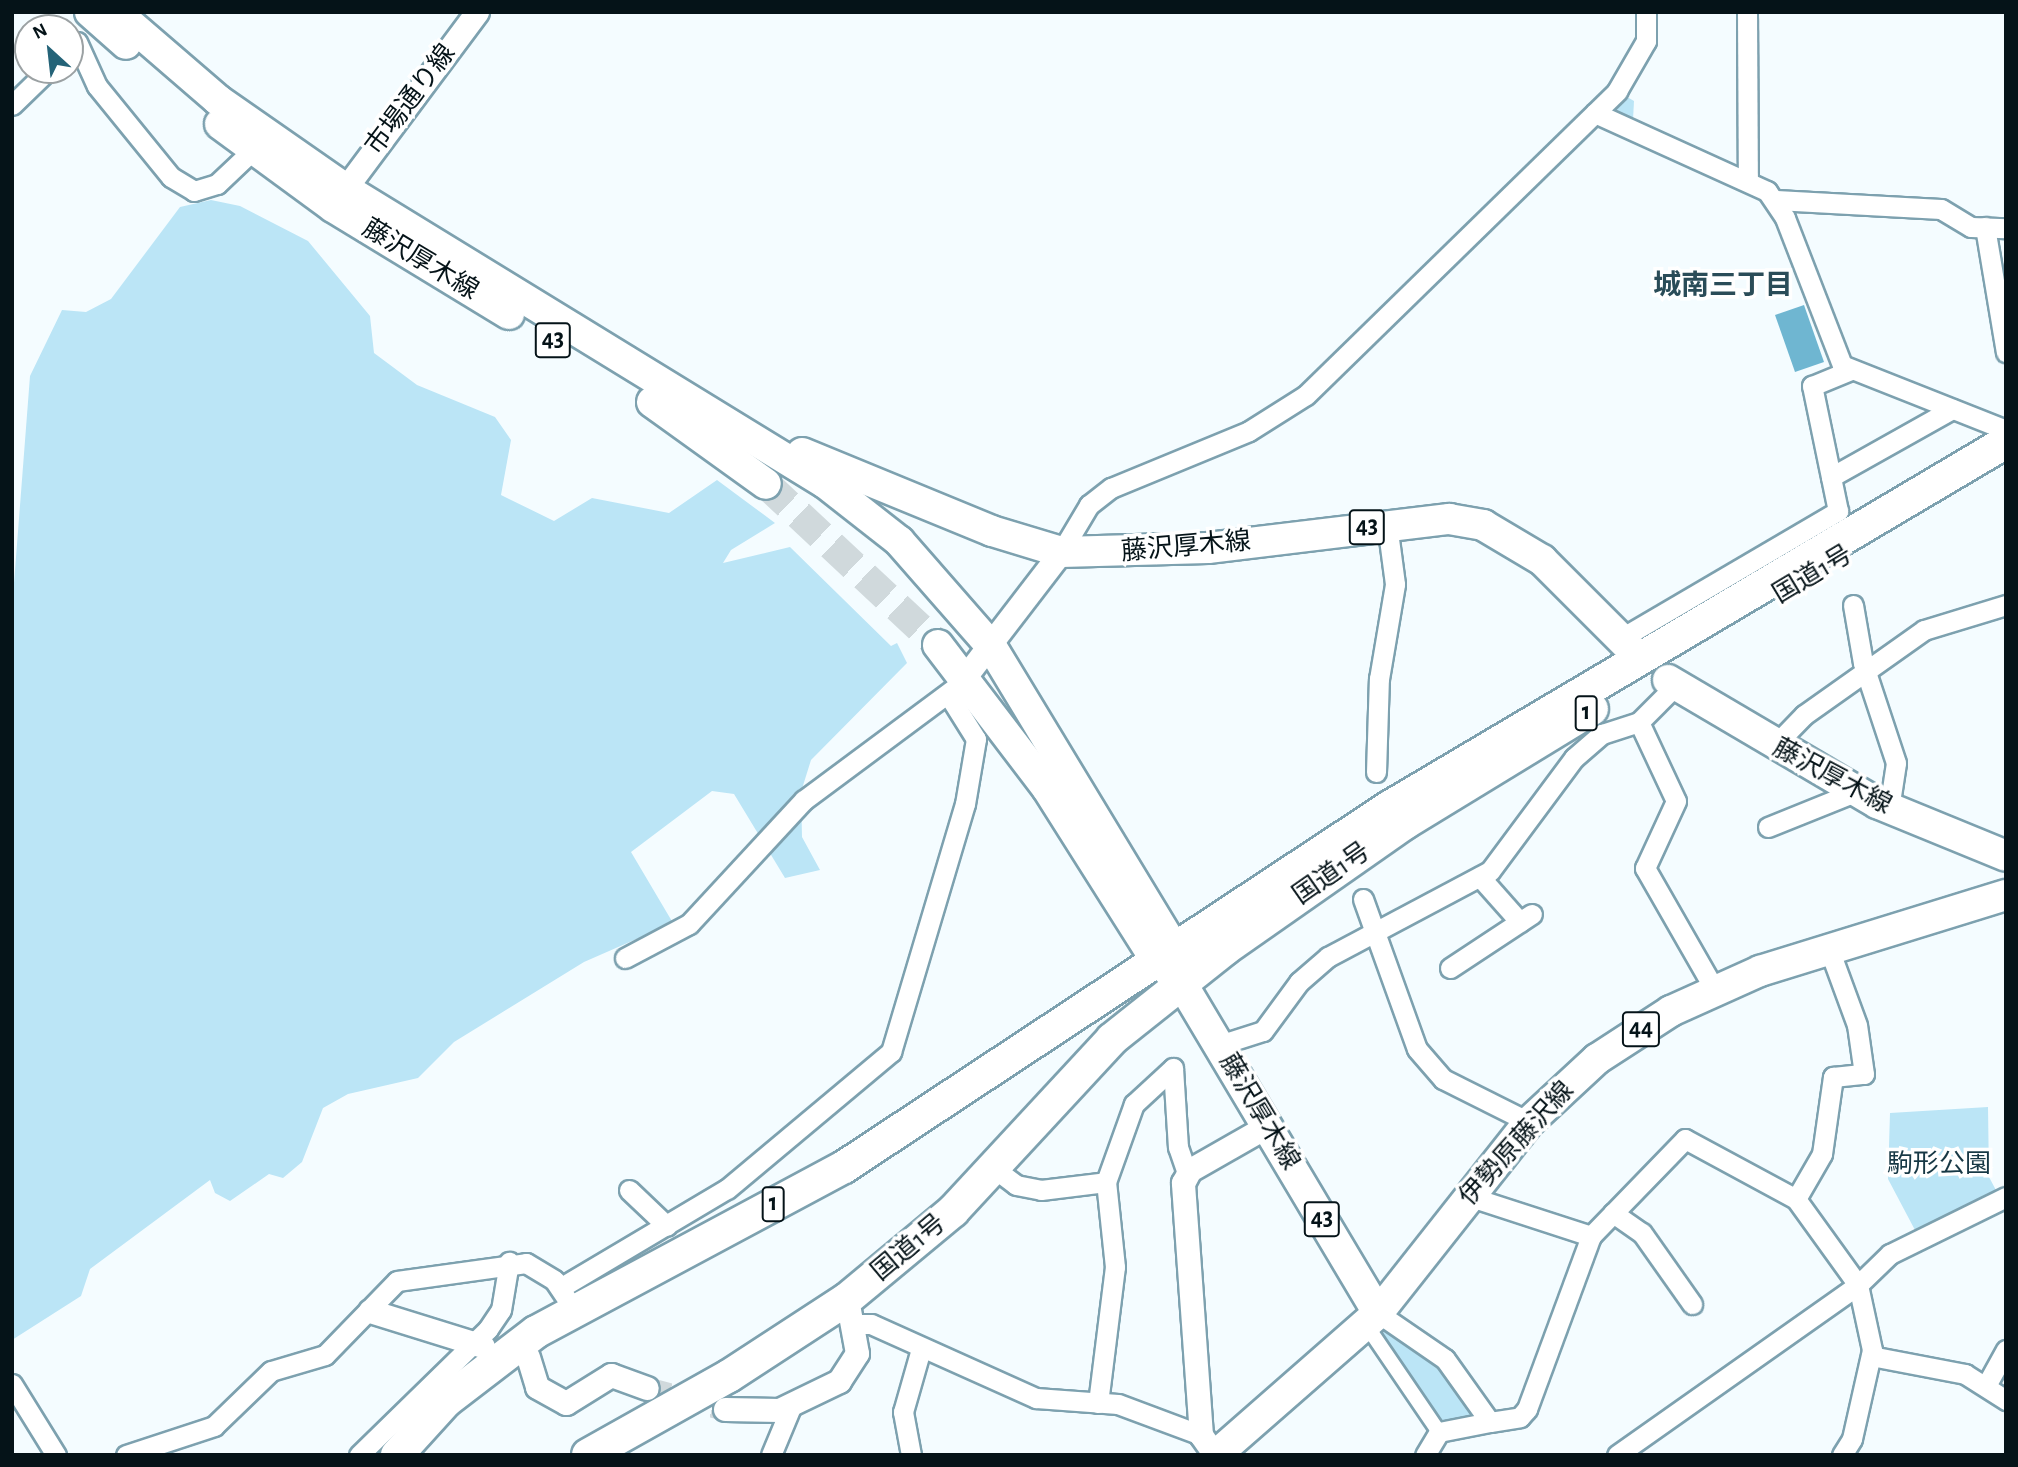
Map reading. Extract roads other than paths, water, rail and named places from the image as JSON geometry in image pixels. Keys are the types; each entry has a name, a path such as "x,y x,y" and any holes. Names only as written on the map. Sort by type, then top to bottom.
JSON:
{"highway":[{"name":"国道1号","path":"397,1455 496,1361 567,1299 844,1167 1164,952 1388,808 2006,442"},
{"name":"国道1号","path":"588,1455 850,1311 995,1169 1080,1069 1182,984 1405,823 2006,464"},
{"name":"国道1号","path":"623,1455 729,1377"}],"main road":[{"name":"藤沢厚木線","path":"104,15 218,100 339,197 664,409 766,484"},
{"name":"藤沢厚木線","path":"104,15 254,150 339,197 720,421 876,520 944,586 991,646 1182,984 1267,1126 1375,1324"},
{"name":"藤沢厚木線","path":"720,421 992,531 1061,552 1208,548 1387,524 1449,519 1503,531 1542,560 1624,642"},
{"name":"藤沢厚木線","path":"938,645 957,687 1078,833 1164,952"},
{"path":"991,646 999,687 1078,833"},
{"name":"藤沢厚木線","path":"1672,682 1774,746 1889,810 2004,851"},
{"name":"伊勢原藤沢線","path":"1211,1448 1375,1324 1472,1191 1529,1122 1597,1059 1716,990 1829,949 2006,895"}],"street":[{"name":"市場通り線","path":"339,197 477,12"},
{"path":"625,958 689,923 804,800 957,687 1061,552 1089,505 1111,488 1249,431 1306,395 1595,113 1637,64 1646,12"},
{"path":"1747,12 1748,178"},
{"path":"84,34 104,15"},
{"path":"84,62 116,113 171,177 194,191 217,184 254,150"},
{"path":"12,105 34,84"},
{"path":"1595,113 1639,128 1691,161 1748,178 1776,200 1842,365 2006,430"},
{"path":"1776,200 1941,209 1985,227 2006,228"},
{"path":"1985,227 2006,352"},
{"path":"1624,642 1838,511 1812,386 1851,370"},
{"path":"1831,477 1952,409"},
{"path":"1376,772 1379,679 1395,584 1387,524"},
{"path":"1853,605 1867,675 1896,763 1889,810"},
{"path":"1774,746 1804,715 1867,675 1924,630 2006,605"},
{"path":"1219,1045 1256,1036 1310,970 1378,935 1480,877 1501,862 1574,758 1602,734 1639,722 1672,682"},
{"path":"126,1455 214,1426 271,1371 325,1355 397,1280 509,1262 526,1263 567,1299 667,1226 727,1189 891,1052 965,804 976,739 957,687"},
{"path":"1639,722 1676,801 1645,868 1716,990"},
{"path":"1768,827 1856,792"},
{"path":"1450,968 1526,918 1480,877"},
{"path":"1363,899 1378,935 1410,1033 1428,1064 1443,1079 1529,1122"},
{"path":"1796,1199 1822,1154 1833,1077 1864,1074 1857,1025 1829,949"},
{"path":"1098,1403 1115,1267 1106,1182 1134,1104 1173,1068 1178,1147 1187,1173 1211,1448"},
{"path":"1187,1173 1267,1126"},
{"path":"1425,1455 1439,1432 1521,1417 1527,1409 1591,1236 1685,1139 1796,1199 1858,1285 1871,1356 1852,1439 1842,1455"},
{"path":"995,1169 1016,1185 1041,1190 1106,1182"},
{"path":"629,1190 667,1226"},
{"path":"1472,1191 1489,1203 1591,1236"},
{"path":"1617,1455 1858,1285 1908,1243 2006,1197"},
{"path":"1613,1213 1642,1233 1692,1304"},
{"path":"359,1455 478,1344 501,1310 509,1262"},
{"path":"369,1311 478,1344"},
{"path":"850,1311 920,1349 1036,1398 1133,1408 1211,1448"},
{"path":"725,1409 791,1407 828,1389 852,1368 850,1311"},
{"path":"1375,1324 1445,1359 1490,1422"},
{"path":"1375,1324 1439,1432"},
{"path":"911,1455 904,1412 920,1349"},
{"path":"1987,1384 2006,1350"},
{"path":"1871,1356 1987,1384 2006,1399"},
{"path":"528,1357 537,1387 566,1403 611,1375 647,1388"},
{"path":"12,1384 56,1455"},
{"path":"771,1455 791,1407"}],"tunnel":[{"path":"766,484 938,645"},
{"path":"647,1388 725,1409"}],"district":[{"name":"城南三丁目","path":"1723,286"}],"park label":[{"name":"駒形公園","path":"1939,1165"}]}
